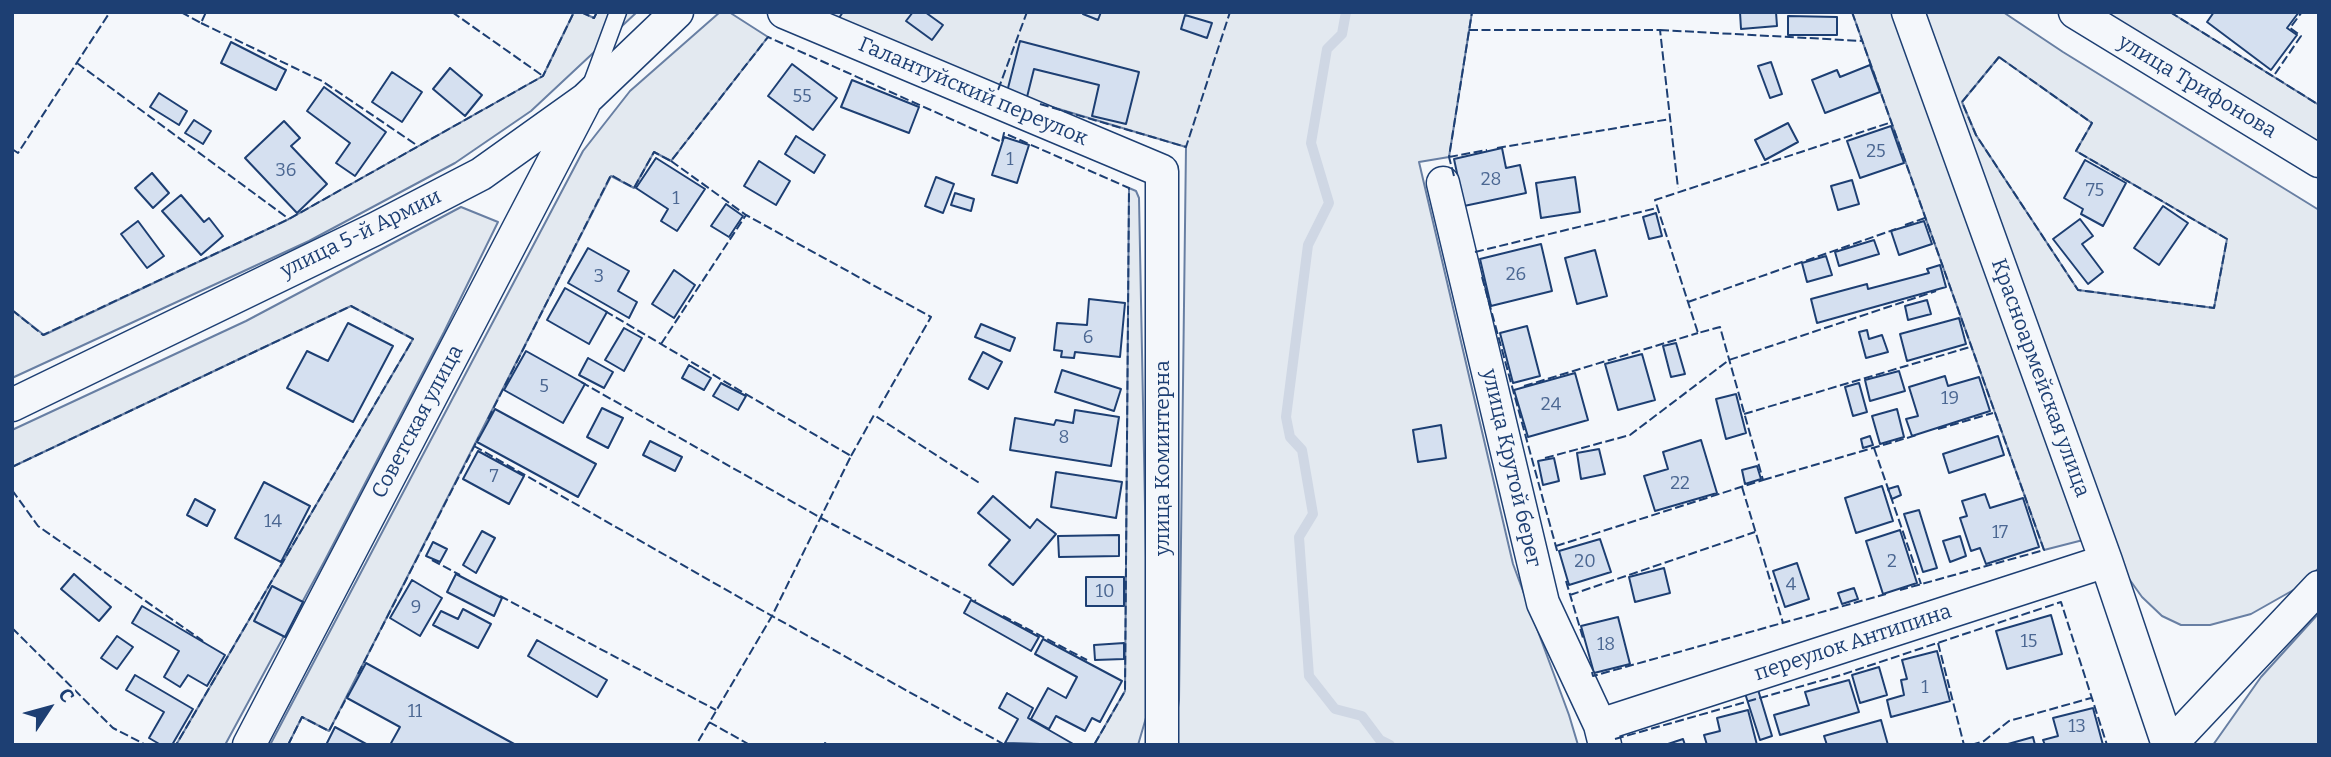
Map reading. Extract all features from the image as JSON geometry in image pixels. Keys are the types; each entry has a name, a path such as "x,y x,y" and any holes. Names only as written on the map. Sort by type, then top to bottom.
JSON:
{"street":[{"name":"улица 5-й Армии","path":"12,405 375,229 481,174 586,99 677,12"},
{"name":"Галантуйский переулок","path":"784,12 1162,171"},
{"name":"Красноармейская улица","path":"1908,12 2106,561 2169,745"},
{"name":"улица Трифонова","path":"2075,12 2319,161"},
{"name":"Советская улица","path":"249,745 586,99"},
{"name":"улица Коминтерна","path":"1162,171 1162,745"},
{"name":"улица Крутой берег","path":"1443,183 1543,603 1602,735"},
{"name":"переулок Антипина","path":"1602,735 2106,561"},
{"path":"2169,745 2319,587"}],"lane":[{"path":"586,99 618,12"}],"shaded area":[{"path":"574,12 594,18 597,12 637,12 531,111 455,163 309,241 12,378 12,310 44,335 289,219 543,76"},
{"path":"720,12 729,12 768,37 671,161 654,152 634,188 611,176 329,731 302,717 288,745 270,745 583,151 630,91"},
{"path":"806,12 1472,12 1449,157 1419,162 1513,564 1578,745 1173,745 1179,700 1186,147 1012,95"},
{"path":"1852,12 1900,12 2087,539 2044,550"},
{"path":"1916,12 2003,12 2319,210 2319,568 2297,588 2251,614 2210,625 2181,625 2162,616 2142,597 2127,576","holes":["1999,57 2092,123 2076,151 2227,239 2214,308 2078,290 1976,135 1962,102"]},
{"path":"2096,12 2170,12 2319,105 2319,150"},
{"path":"1129,188 1136,191 1139,198 1148,660 1153,694 1138,745 1094,745 1125,691"},
{"path":"461,207 498,222 324,562 225,745 176,745 413,339 351,306 12,467 12,430 246,321"},
{"path":"2319,613 2319,745 2213,745 2261,677"}],"building":[{"path":"825,12 843,12 835,24"},
{"path":"913,12 925,12 943,25 932,40 906,21"},
{"path":"1101,12 1098,20 1083,14"},
{"path":"1740,12 1776,12 1777,26 1741,29"},
{"path":"2214,12 2299,12 2287,28 2297,35 2271,70 2207,22"},
{"path":"1185,15 1212,23 1207,38 1181,29"},
{"path":"1788,16 1837,17 1837,35 1788,35"},
{"path":"1020,41 1139,72 1126,124 1092,116 1099,85 1034,69 1027,97 1007,92"},
{"path":"231,42 286,70 276,90 221,63"},
{"path":"1771,62 1782,94 1770,98 1758,66"},
{"path":"792,64 837,98 813,130 768,96"},
{"path":"1870,65 1880,92 1825,113 1812,80 1837,70 1840,77"},
{"path":"450,68 482,95 465,116 433,89"},
{"path":"392,72 422,92 402,122 372,102"},
{"path":"852,80 919,107 909,133 841,107"},
{"path":"324,87 386,132 355,176 336,163 350,143 307,111"},
{"path":"159,93 187,111 179,125 150,107"},
{"path":"194,120 211,131 203,144 185,133"},
{"path":"284,121 300,138 291,146 327,184 297,213 245,158"},
{"path":"1788,123 1798,142 1765,160 1755,140"},
{"path":"1891,126 1904,163 1860,178 1847,141"},
{"path":"796,136 825,155 814,173 785,154"},
{"path":"1004,137 1029,145 1017,183 992,175"},
{"path":"1502,148 1506,168 1520,165 1526,193 1464,206 1454,159"},
{"path":"656,158 705,189 677,231 661,221 668,209 636,188"},
{"path":"2085,160 2126,183 2103,226 2081,214 2083,209 2064,198"},
{"path":"759,161 790,181 776,205 744,186"},
{"path":"152,173 169,193 153,208 135,188"},
{"path":"936,177 954,184 943,213 925,206"},
{"path":"1575,177 1580,212 1541,218 1536,183"},
{"path":"1852,180 1859,204 1838,210 1831,186"},
{"path":"955,193 974,199 971,211 951,205"},
{"path":"181,195 204,222 209,218 223,236 201,255 162,211"},
{"path":"726,204 743,216 729,237 711,226"},
{"path":"2163,206 2188,223 2159,265 2134,248"},
{"path":"1656,213 1662,236 1649,239 1643,217"},
{"path":"2080,219 2093,236 2082,244 2103,272 2088,284 2053,239"},
{"path":"138,221 164,256 147,268 121,234"},
{"path":"1924,221 1932,244 1899,255 1891,231"},
{"path":"1874,240 1879,254 1839,266 1835,252"},
{"path":"1541,244 1552,291 1491,306 1480,259"},
{"path":"588,248 629,271 618,291 637,302 629,318 568,283"},
{"path":"1595,250 1607,296 1577,304 1565,258"},
{"path":"1826,256 1832,275 1807,282 1802,263"},
{"path":"1940,265 1946,287 1817,323 1811,299 1867,284 1868,289 1929,273 1927,269"},
{"path":"674,270 695,285 674,318 652,304"},
{"path":"565,288 607,312 589,344 547,320"},
{"path":"1089,299 1125,303 1120,357 1075,352 1074,358 1061,357 1062,351 1054,350 1057,323 1087,325"},
{"path":"1927,300 1931,314 1908,320 1905,306"},
{"path":"1959,318 1966,344 1907,361 1900,334"},
{"path":"348,323 393,346 353,422 287,388 307,351 328,361"},
{"path":"981,324 1015,338 1010,351 975,337"},
{"path":"1527,326 1540,376 1513,383 1500,333"},
{"path":"624,328 642,338 624,371 605,360"},
{"path":"1867,330 1869,339 1882,335 1888,352 1866,358 1859,332"},
{"path":"1676,343 1685,374 1671,377 1663,346"},
{"path":"526,351 585,384 563,423 504,390"},
{"path":"983,352 1002,362 988,389 969,379"},
{"path":"1642,354 1655,400 1618,410 1605,364"},
{"path":"588,358 613,372 604,388 579,375"},
{"path":"689,365 711,378 704,390 682,378"},
{"path":"1062,370 1121,389 1114,411 1055,392"},
{"path":"1899,371 1905,391 1870,401 1865,380"},
{"path":"1575,373 1588,420 1528,437 1514,390"},
{"path":"1945,376 1948,386 1979,377 1990,411 1912,436 1906,419 1918,416 1909,387"},
{"path":"721,383 746,396 738,410 713,396"},
{"path":"1859,383 1867,412 1853,416 1845,387"},
{"path":"1736,394 1746,433 1726,439 1716,399"},
{"path":"602,408 623,418 608,448 587,437"},
{"path":"495,409 596,464 578,497 477,442"},
{"path":"1897,409 1904,437 1880,444 1872,416"},
{"path":"1075,410 1119,417 1111,466 1010,450 1015,418 1054,425 1056,420 1073,423"},
{"path":"1441,425 1446,458 1418,462 1413,430"},
{"path":"1870,436 1873,445 1863,448 1861,439"},
{"path":"1998,436 2004,455 1949,473 1943,454"},
{"path":"1701,440 1717,493 1655,511 1644,476 1668,469 1663,452"},
{"path":"650,441 682,457 675,471 643,455"},
{"path":"1599,449 1605,474 1581,479 1577,453"},
{"path":"478,451 524,476 509,504 463,479"},
{"path":"1554,458 1559,481 1543,485 1538,461"},
{"path":"1757,466 1761,479 1745,484 1742,470"},
{"path":"1056,472 1122,482 1116,518 1051,507"},
{"path":"264,482 310,506 281,562 235,538"},
{"path":"1882,486 1893,521 1856,533 1845,498"},
{"path":"1898,486 1901,495 1892,499 1888,489"},
{"path":"1985,494 1990,508 2023,498 2039,547 1986,564 1980,548 1971,551 1960,518 1967,516 1962,501"},
{"path":"993,496 1030,528 1037,519 1056,534 1013,585 989,565 1010,540 978,513"},
{"path":"195,499 215,510 207,526 187,515"},
{"path":"1919,510 1937,568 1923,572 1904,514"},
{"path":"1900,530 1917,583 1883,594 1866,541"},
{"path":"482,531 495,538 476,573 463,565"},
{"path":"1119,535 1119,556 1059,557 1058,536"},
{"path":"1960,536 1966,556 1950,562 1943,541"},
{"path":"1600,539 1611,572 1569,585 1559,551"},
{"path":"433,542 447,549 440,562 426,556"},
{"path":"1797,563 1809,599 1785,607 1773,571"},
{"path":"1664,568 1670,593 1635,602 1629,577"},
{"path":"74,574 111,607 99,621 61,589"},
{"path":"456,574 502,598 494,616 447,592"},
{"path":"1086,577 1124,577 1124,606 1086,606"},
{"path":"412,580 442,598 420,636 390,618"},
{"path":"272,586 303,602 285,637 254,621"},
{"path":"1854,588 1858,599 1842,604 1838,593"},
{"path":"971,600 1039,637 1031,651 964,613"},
{"path":"142,606 225,655 207,686 188,675 180,687 164,677 179,651 132,623"},
{"path":"463,609 491,624 478,648 433,625 441,611 458,619"},
{"path":"2051,615 2062,654 2007,669 1996,631"},
{"path":"1618,617 1630,664 1594,673 1581,626"},
{"path":"117,636 133,647 117,669 101,658"},
{"path":"1043,639 1122,681 1100,722 1092,718 1085,731 1056,716 1049,729 1031,719 1048,688 1066,698 1077,677 1035,654"},
{"path":"537,640 607,680 597,697 528,656"},
{"path":"1124,643 1124,659 1095,660 1094,645"},
{"path":"1937,651 1950,701 1891,717 1887,700 1904,695 1901,680 1907,679 1902,660"},
{"path":"366,663 516,745 390,745 400,727 347,698"},
{"path":"1879,667 1887,695 1860,703 1852,675"},
{"path":"135,675 193,709 172,745 161,745 149,738 164,712 126,690"},
{"path":"1849,680 1859,712 1780,735 1774,715 1809,705 1805,692"},
{"path":"1756,683 1772,736 1760,740 1743,687"},
{"path":"1007,693 1033,708 1028,718 1075,745 1005,743 1018,719 999,708"},
{"path":"2093,708 2103,745 2045,745 2043,740 2058,736 2053,718"},
{"path":"1748,710 1757,745 1707,745 1704,735 1720,731 1717,718"},
{"path":"1881,720 1888,745 1827,745 1824,736"},
{"path":"335,727 368,745 326,745"},
{"path":"2033,737 2035,745 2008,745 2008,744"},
{"path":"1683,739 1685,745 1665,745"}],"waterway":[{"path":"1346,12 1342,34 1327,49 1311,143 1329,203 1308,245 1286,417 1290,437 1302,450 1313,514 1299,537 1309,676 1335,709 1362,716 1380,740 1390,745"}],"fence":[{"path":"12,149 18,153 110,12"},
{"path":"181,12 201,23 206,12"},
{"path":"452,12 543,76"},
{"path":"12,310 43,335 289,219 543,76 574,12"},
{"path":"581,12 594,18 597,12"},
{"path":"998,90 1027,12"},
{"path":"1040,104 1186,147 1230,12"},
{"path":"1454,176 1449,157 1472,12"},
{"path":"1852,12 2044,550 1900,590"},
{"path":"2170,12 2319,105"},
{"path":"2275,74 2301,36 2290,28 2302,12"},
{"path":"201,23 322,81 418,146"},
{"path":"1469,30 1660,30 1678,188"},
{"path":"1660,30 1863,41"},
{"path":"488,419 611,175 634,188 654,152 671,161 768,37 1002,142 1004,133 1129,188 1125,691 1094,745"},
{"path":"1999,57 2092,123 2076,151 2227,239 2214,308 2078,290 1976,135 1962,102 1999,57"},
{"path":"77,63 289,219"},
{"path":"1497,148 1670,119"},
{"path":"1556,546 1763,480 1720,327 1698,333 1655,200 1892,122"},
{"path":"1449,157 1487,150"},
{"path":"671,161 746,215"},
{"path":"1475,252 1657,208"},
{"path":"661,344 746,215 931,317 879,408"},
{"path":"1905,225 1925,218"},
{"path":"1688,302 1896,229"},
{"path":"1482,277 1558,554"},
{"path":"1545,458 1630,435 1729,360 1936,291"},
{"path":"12,467 351,306 413,339 176,745"},
{"path":"605,311 851,456 772,616 696,745"},
{"path":"1524,386 1698,333"},
{"path":"1744,414 1970,347"},
{"path":"581,382 821,518 976,601"},
{"path":"1938,429 1993,413"},
{"path":"851,456 874,415 981,484"},
{"path":"1763,480 1917,435"},
{"path":"358,674 479,437"},
{"path":"474,446 1005,745"},
{"path":"1874,448 1921,584"},
{"path":"1742,487 1783,623"},
{"path":"12,490 38,526 203,641"},
{"path":"1570,595 1755,532"},
{"path":"432,560 460,575"},
{"path":"1566,581 1583,638"},
{"path":"1592,672 1593,676 1886,594"},
{"path":"500,596 716,710"},
{"path":"1615,739 1841,675 2061,602 2107,745"},
{"path":"1003,616 1087,660"},
{"path":"12,628 113,728 146,745"},
{"path":"1938,643 1964,745"},
{"path":"288,745 302,717 329,731 349,693"},
{"path":"1971,745 1984,741 2009,721 2091,698"},
{"path":"709,722 750,745"},
{"path":"824,745 828,745"}]}
